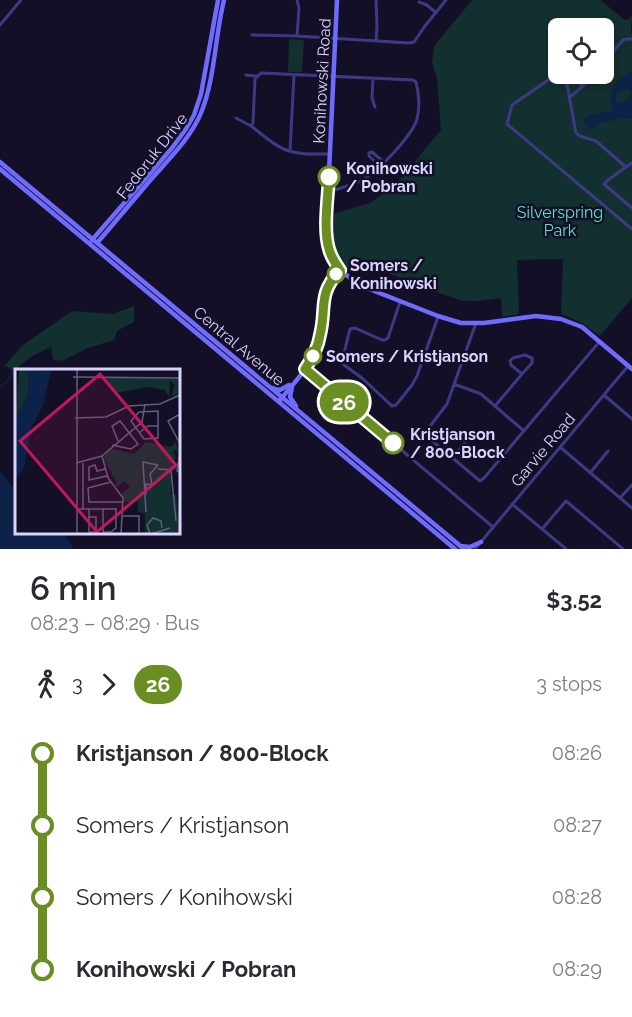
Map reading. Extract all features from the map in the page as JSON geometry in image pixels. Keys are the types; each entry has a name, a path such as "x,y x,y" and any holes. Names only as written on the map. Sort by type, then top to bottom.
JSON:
{"main road":[{"name":"Fedoruk Drive","path":"94,243 172,148 194,115 201,94 218,0"},
{"name":"Fedoruk Drive","path":"94,243 176,151 196,122 208,87 224,0"},
{"name":"Konihowski Road","path":"337,0 326,237 328,249 340,270 359,285 461,323 536,316 557,318 582,327 630,367"},
{"name":"Central Avenue","path":"0,162 459,548"},
{"name":"Central Avenue","path":"0,169 270,387 280,399 301,413 459,548"},
{"path":"280,399 313,356 321,335 325,292 333,277 340,270"},
{"path":"270,387 280,390 294,382"},
{"path":"294,382 290,397 301,413"},
{"path":"459,548 470,547 481,542"},
{"path":"477,549 481,542"}],"street":[{"path":"0,25 21,0"},
{"path":"297,0 297,36"},
{"path":"376,0 376,41"},
{"path":"252,34 412,43 446,0"},
{"path":"419,2 436,12"},
{"path":"614,50 623,40 632,39"},
{"path":"246,75 257,76 261,73 413,80 417,84 419,107 411,131 384,162 361,181 328,192"},
{"path":"290,151 294,75"},
{"path":"251,126 257,76"},
{"path":"373,79 372,98 375,107"},
{"path":"548,80 512,105 507,124 632,229"},
{"path":"567,84 576,134 596,141 626,167"},
{"path":"570,97 583,86"},
{"path":"236,118 280,147 290,151 330,154"},
{"path":"380,166 369,156 369,153 384,162"},
{"path":"632,163 604,184 632,208"},
{"path":"400,302 388,338 385,340 355,328 350,329 342,361 392,406 396,405 414,382 438,316"},
{"path":"476,323 447,404 424,434 478,480 482,480 600,341"},
{"path":"495,406 532,363 532,358 525,356 513,358 510,361 511,365 522,374"},
{"name":"Garvie Road","path":"481,542 630,367"},
{"path":"305,369 493,527"},
{"path":"454,384 481,394 524,430"},
{"path":"604,395 632,419"},
{"path":"452,458 470,437"},
{"path":"560,447 632,508"},
{"path":"590,473 608,451"},
{"path":"620,498 632,485"},
{"path":"542,528 566,501 623,549"},
{"path":"512,504 566,549"}],"green space":[{"name":"Silverspring Park","path":"472,0 600,0 625,20 632,15 632,298 600,336 580,322 561,314 563,259 517,260 519,314 502,317 501,298 463,301 370,266 361,260 350,273 339,259 332,239 332,214 370,203 396,184 441,130 437,78 432,63 434,46"},
{"path":"289,39 304,40 302,72 288,72"},
{"path":"134,306 134,322 117,331 114,340 88,348 62,361 53,360 51,347 32,356 13,371 5,365 23,345 72,311 113,314"}],"water":[{"path":"632,72 632,119 600,123 589,130 584,119 587,116 613,109 610,99 612,90 628,73","holes":["626,89 631,91 631,96 627,101 617,102 616,93"]},
{"path":"0,471 15,490 15,534 64,534 74,549 0,549"}],"waterway":[{"path":"0,386 7,382 13,371"}],"bus line":[{"name":"26","path":"329,177 326,237 328,249 340,270 327,286 323,303 321,335 305,369 393,443"}],"place":[{"name":"Konihowski / Pobran","path":"329,177"},
{"name":"Somers / Konihowski","path":"336,274"},
{"name":"Somers / Kristjanson","path":"313,356"},
{"name":"Kristjanson / 800-Block","path":"393,443"}]}
